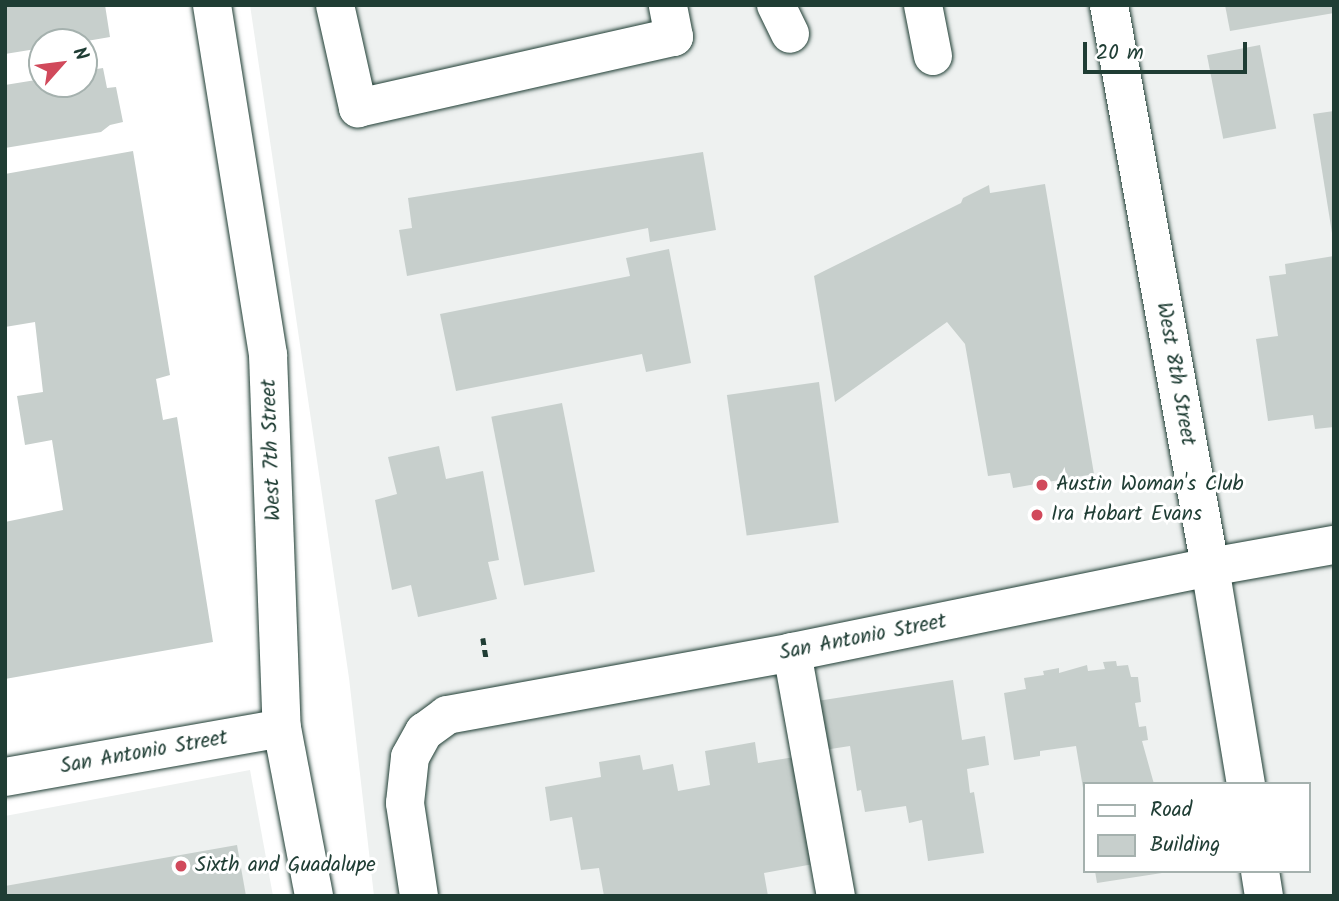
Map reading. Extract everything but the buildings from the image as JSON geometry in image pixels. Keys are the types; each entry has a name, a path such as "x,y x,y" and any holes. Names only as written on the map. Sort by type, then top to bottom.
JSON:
{"street":[{"name":"West 7th Street","path":"212,5 268,355 282,728 314,896"},
{"path":"335,5 358,108 674,37 668,5"},
{"path":"923,5 933,56"},
{"name":"West 8th Street","path":"1109,5 1210,567 1246,782"},
{"name":"San Antonio Street","path":"419,896 405,803 410,757 424,732 447,715 792,652 1210,567 1334,545"},
{"path":"792,652 836,896"},
{"name":"San Antonio Street","path":"5,777 282,728"},
{"path":"1260,873 1264,896"}],"shaded area":[{"path":"250,5 1334,5 1334,896 374,896 349,678"},
{"path":"250,770 273,896 5,896 5,816"}],"place":[{"name":"Austin Woman's Club","path":"1042,485"},
{"name":"Ira Hobart Evans","path":"1037,515"},
{"name":"Sixth and Guadalupe","path":"181,866"}]}
